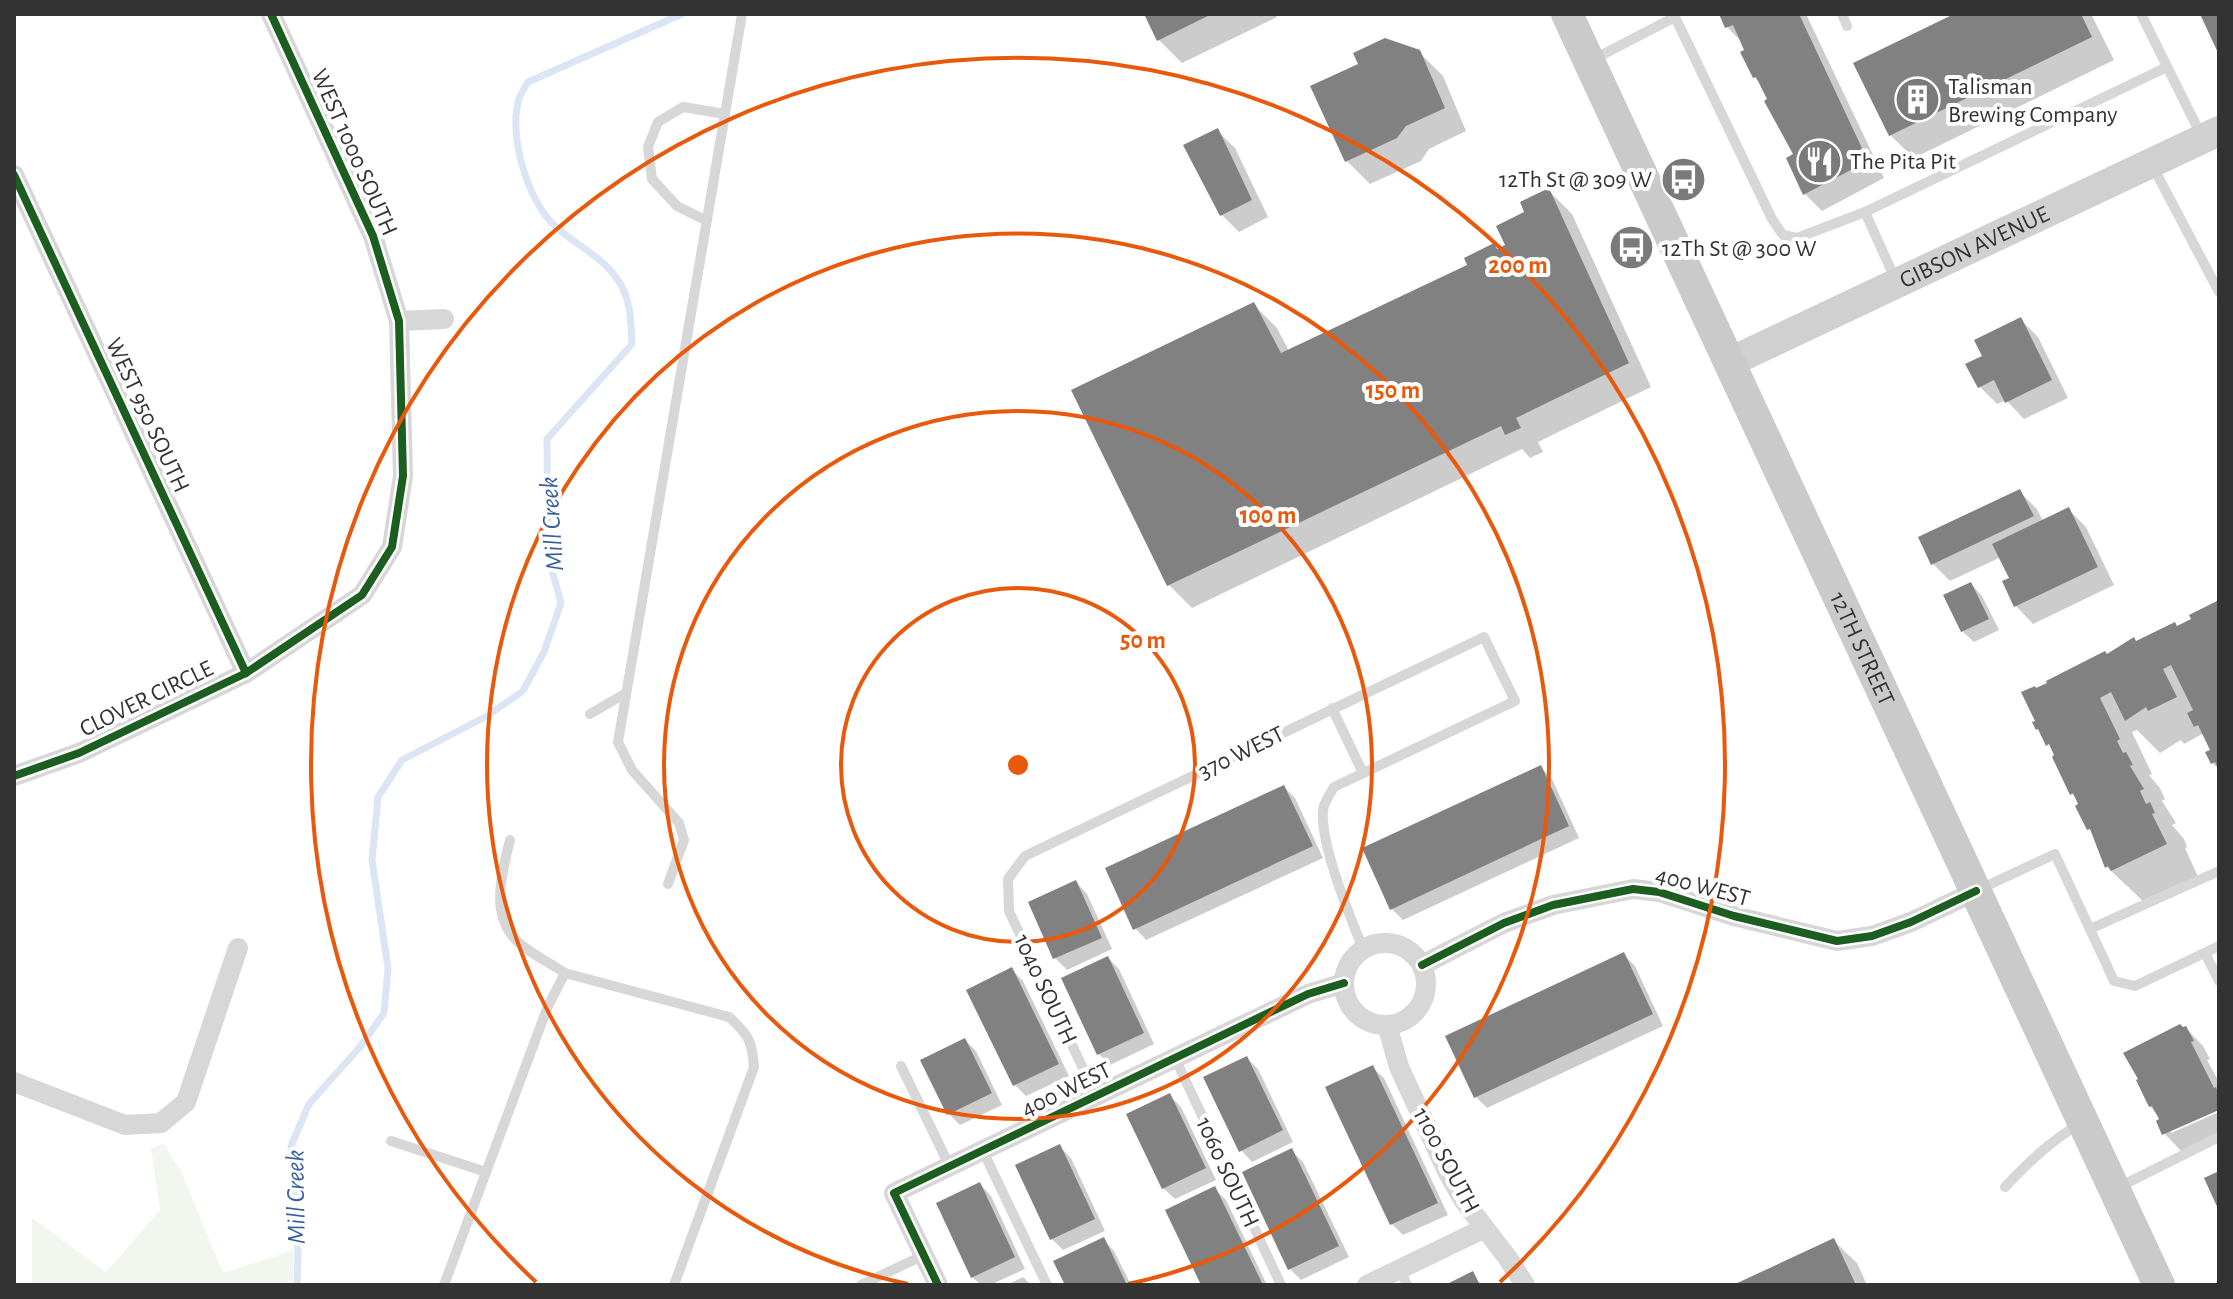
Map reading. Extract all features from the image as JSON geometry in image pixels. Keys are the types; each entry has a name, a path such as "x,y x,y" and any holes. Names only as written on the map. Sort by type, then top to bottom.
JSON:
{"main road":[{"name":"12TH STREET","path":"1567,14 2159,1285"}],"street":[{"name":"WEST 1000 SOUTH","path":"271,14 373,236 399,321 403,476 392,547"},
{"name":"GIBSON AVENUE","path":"1730,362 2211,135"},
{"name":"WEST 950 SOUTH","path":"14,175 246,673"},
{"path":"399,321 444,319"},
{"name":"CLOVER CIRCLE","path":"14,776 79,753 246,673 362,595 392,547"},
{"name":"400 WEST","path":"1422,965 1504,923 1541,909 1633,889 1659,892 1734,916 1837,941 1872,936 1911,922 1976,891"},
{"path":"1389,943 1413,954 1422,965 1426,992 1421,1005 1400,1023 1373,1024 1351,1008 1345,996 1346,970 1363,949 1389,943"},
{"path":"14,1082 125,1125 161,1123 186,1102 238,948"},
{"name":"400 WEST","path":"924,1255 894,1193 1308,994 1344,983"},
{"name":"1100 SOUTH","path":"1387,1025 1399,1067 1447,1171 1464,1201 1525,1285"},
{"path":"1367,1285 1404,1277 1485,1228"},
{"path":"924,1255 938,1285"}],"lane":[{"path":"668,884 684,840 679,823 632,770 618,742 742,14"},
{"path":"1842,14 1847,26"},
{"path":"2141,14 2167,67 2211,135"},
{"path":"1589,62 1676,15 1772,219 1783,235 1797,238 1865,212 2167,67"},
{"path":"707,221 677,206 652,179 648,147 658,122 683,107 725,114"},
{"path":"2151,163 2219,292"},
{"path":"1865,212 1897,283"},
{"name":"370 WEST","path":"1008,879 1025,856 1484,637 1515,701 1363,773"},
{"path":"590,714 626,693"},
{"path":"1332,708 1363,773 1334,787 1323,807 1324,829 1340,888 1363,949"},
{"path":"510,840 499,887 503,919 516,941 565,973 729,1017 746,1033 753,1046 754,1067 674,1285"},
{"path":"1976,891 2055,854 2114,981 2135,986 2219,946"},
{"path":"2090,929 2219,871"},
{"name":"1040 SOUTH","path":"1008,879 1009,911 1096,1096"},
{"path":"2205,953 2219,981"},
{"path":"444,1285 548,1006 565,973"},
{"name":"1060 SOUTH","path":"1175,1058 1281,1285"},
{"path":"901,1066 950,1167"},
{"path":"2005,1187 2052,1140 2083,1122"},
{"path":"2114,1190 2219,1137"},
{"path":"391,1141 486,1172"},
{"path":"983,1151 1047,1285"},
{"path":"861,1285 924,1255"}],"shaded area":[{"path":"164,1144 181,1171 223,1273 294,1250 293,1285 32,1285 32,1218 106,1272 160,1210 151,1148"}],"building":[{"path":"1144,14 1212,14 1157,41"},
{"path":"1719,14 1799,14 1868,161 1803,195 1786,158 1793,154 1764,101 1767,99 1756,77 1753,78 1740,52 1744,50 1733,25 1725,28"},
{"name":"Talisman Brewing Company","path":"1954,14 2081,14 2092,37 1889,136 1853,63"},
{"path":"2200,14 2219,14 2219,55"},
{"path":"1385,38 1420,50 1445,108 1406,126 1397,138 1345,162 1310,86 1358,64 1353,53"},
{"path":"1218,128 1252,200 1220,216 1183,145"},
{"path":"1549,188 1629,363 1516,418 1521,428 1505,435 1501,426 1167,586 1071,390 1254,302 1281,353 1467,265 1464,258 1494,243 1497,249 1505,245 1496,226 1524,212 1520,202"},
{"path":"2021,317 2052,380 2005,403 1994,380 1978,388 1965,364 1982,356 1974,340"},
{"path":"2020,489 2034,516 1931,565 1918,537"},
{"path":"2069,507 2098,567 2014,607 2002,581 2009,578 1992,544"},
{"path":"1971,582 1989,619 1961,632 1943,595"},
{"path":"2219,600 2219,770 2215,762 2211,764 2205,752 2210,750 2198,725 2194,727 2187,713 2193,710 2171,665 2163,669 2177,697 2148,711 2146,707 2125,721 2111,692 2100,698 2120,739 2117,741 2133,765 2130,766 2144,789 2140,791 2146,804 2150,802 2155,813 2152,814 2167,844 2111,871 2108,866 2105,868 2090,829 2087,830 2075,806 2078,804 2073,793 2070,795 2049,744 2046,746 2036,730 2021,692 2047,683 2105,651 2107,654 2134,637 2136,641 2175,622 2177,626 2191,619 2189,615"},
{"path":"1541,765 1569,826 1390,910 1362,848"},
{"path":"1284,785 1313,846 1133,930 1105,868"},
{"path":"1076,880 1102,938 1053,959 1028,902"},
{"path":"1624,952 1653,1014 1474,1098 1445,1036"},
{"path":"1108,956 1144,1033 1097,1055 1061,978"},
{"path":"1012,967 1059,1064 1013,1086 966,990"},
{"path":"2180,1024 2186,1026 2194,1041 2191,1042 2216,1087 2219,1110 2162,1135 2156,1121 2159,1119 2152,1106 2149,1107 2123,1053"},
{"path":"965,1038 992,1093 947,1115 920,1060"},
{"path":"1247,1056 1283,1130 1239,1152 1203,1077"},
{"path":"1373,1065 1438,1203 1390,1225 1325,1087"},
{"path":"1170,1093 1206,1168 1162,1189 1126,1114"},
{"path":"1060,1144 1095,1219 1050,1240 1015,1165"},
{"path":"1292,1148 1339,1246 1288,1270 1242,1172"},
{"path":"2219,1171 2219,1211 2204,1178"},
{"path":"980,1182 1015,1257 971,1278 936,1203"},
{"path":"1215,1186 1262,1283 1258,1285 1201,1285 1165,1210"},
{"path":"1104,1237 1127,1285 1065,1285 1053,1261"},
{"path":"1834,1238 1856,1285 1733,1285"},
{"path":"1473,1271 1480,1285 1445,1285"}],"waterway":[{"name":"Mill Creek","path":"297,1285 298,1252 291,1146 309,1104 360,1047 384,1013 388,968 372,860 378,797 402,760 487,716 523,691 544,652 561,603 548,555 547,439 632,344 628,303 618,280 595,256 553,224 535,199 518,147 516,113 519,99 528,82 682,14"}],"cycle path":[{"path":"14,776 79,753 246,673 362,595 392,547 403,476 399,321 373,236 271,14"},
{"path":"14,175 246,673"},
{"path":"1422,965 1504,923 1553,905 1633,889 1659,892 1734,916 1837,941 1872,936 1911,922 1976,891"},
{"path":"938,1285 894,1193 1308,994 1344,983"}],"place":[{"name":"Talisman Brewing Company","path":"1917,100"},
{"name":"The Pita Pit","path":"1819,161"},
{"name":"12Th St @ 309 W","path":"1683,179"},
{"name":"12Th St @ 300 W","path":"1631,248"}]}
